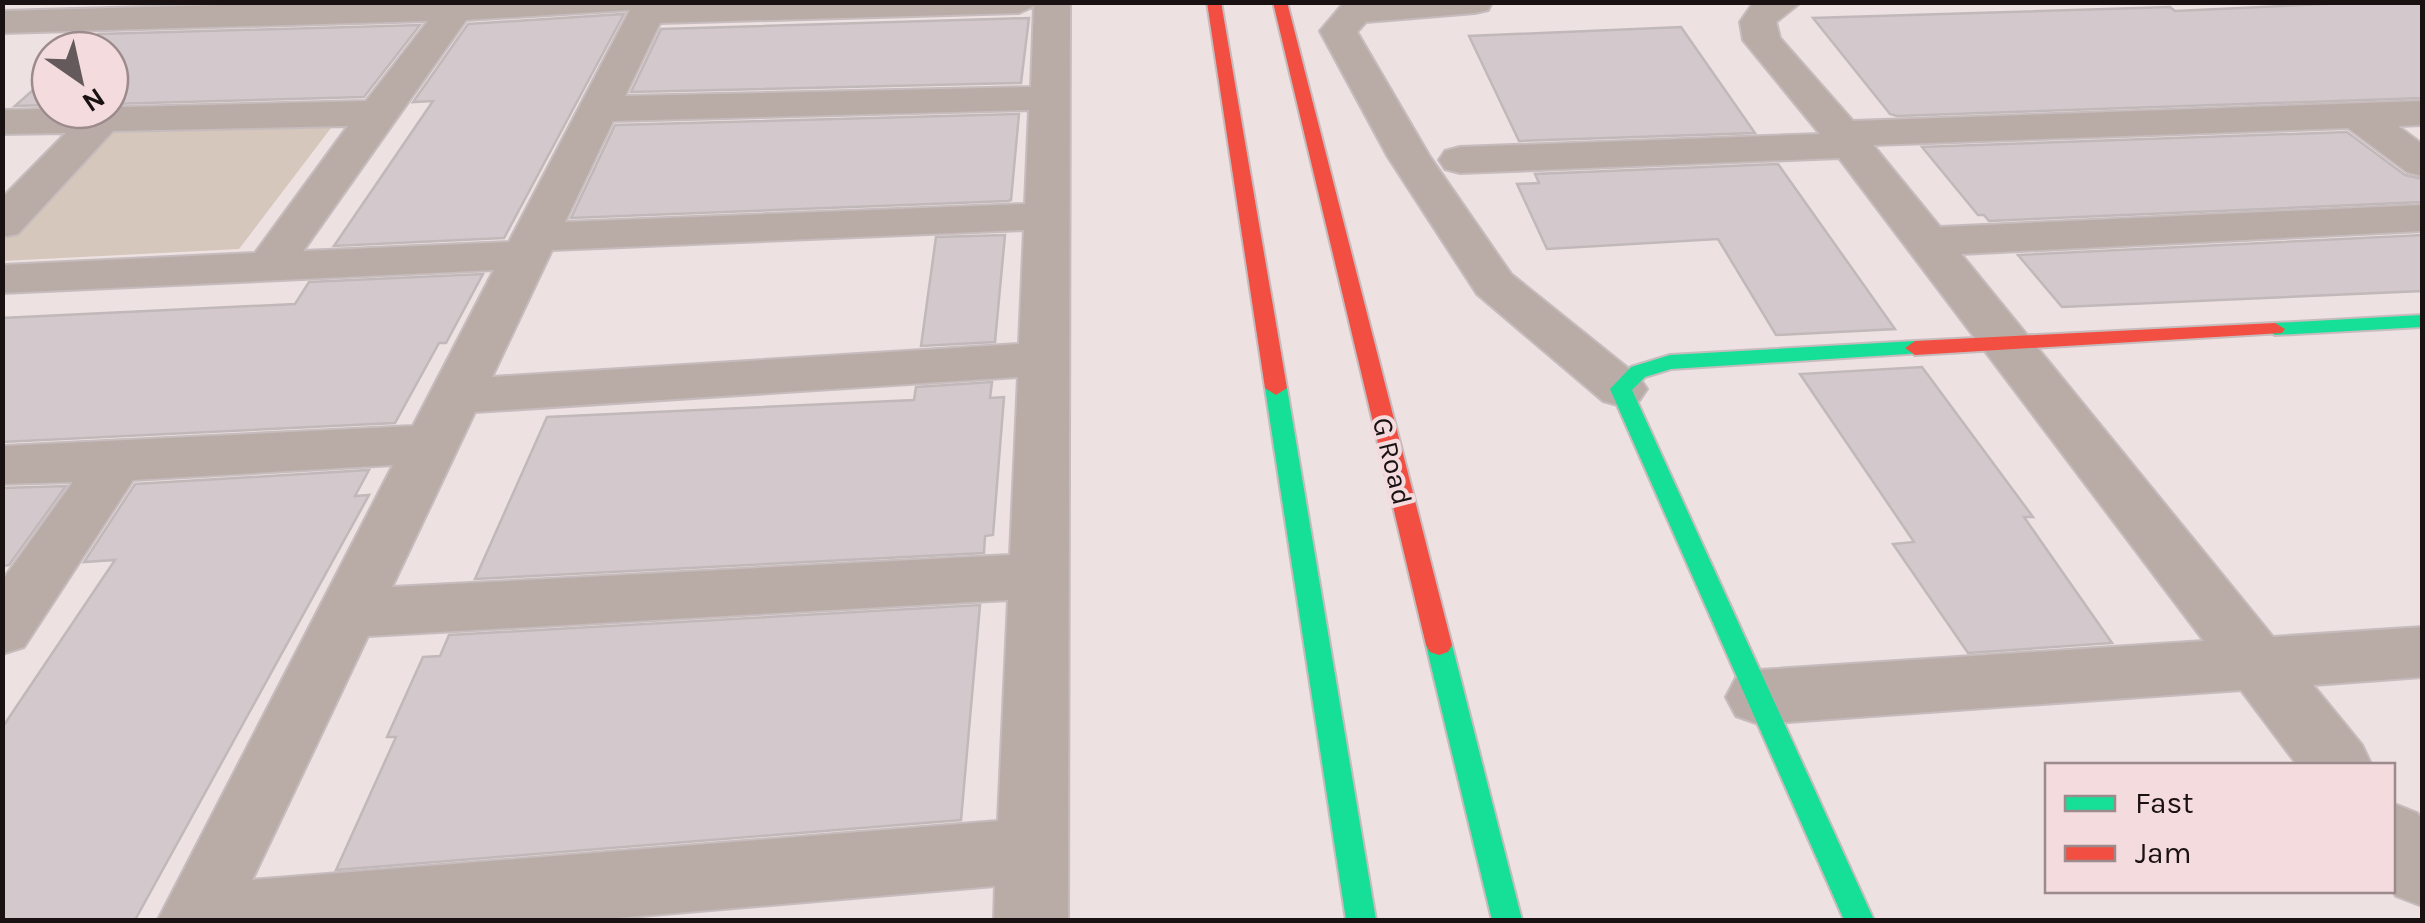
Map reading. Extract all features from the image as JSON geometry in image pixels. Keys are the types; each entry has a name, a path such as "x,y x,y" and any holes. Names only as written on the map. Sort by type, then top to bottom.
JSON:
{"street":[{"path":"2,22 214,9 454,10 1019,2"},
{"path":"1031,920 1052,2"},
{"path":"1214,2 1361,920"},
{"name":"G Road","path":"1280,2 1507,920"},
{"path":"1475,2 1421,3 1355,13 1338,30 1409,158 1494,284 1621,389 1859,920"},
{"path":"1784,2 1769,8 1758,22 1762,40 2336,763"},
{"path":"195,920 599,109 640,6"},
{"path":"269,267 454,10"},
{"path":"599,109 1049,98"},
{"path":"130,119 378,113"},
{"path":"1460,160 2422,113"},
{"path":"2358,116 2422,163"},
{"path":"2,122 30,121"},
{"path":"2,224 92,130"},
{"path":"2,279 269,267 531,246 1046,216"},
{"path":"1923,242 2422,218"},
{"path":"1621,389 1630,375 1648,364 2422,322"},
{"path":"456,396 1043,359"},
{"path":"2,465 432,444"},
{"path":"2,630 117,462"},
{"path":"348,613 1039,576"},
{"path":"1759,697 2422,652"},
{"path":"2395,839 2422,873"},
{"path":"195,920 1032,850"}],"shaded area":[{"path":"334,124 239,249 3,261 3,241 108,133"}],"building":[{"path":"2422,2 2422,98 1897,116 1890,114 1813,18 2170,7 2175,11"},
{"path":"624,14 504,238 334,246 433,101 413,102 468,24"},
{"path":"1029,18 1021,83 631,92 661,29"},
{"path":"420,25 364,97 130,103 130,33"},
{"path":"1681,27 1755,133 1519,141 1469,36"},
{"path":"30,93 30,106 15,106"},
{"path":"1019,114 1008,201 571,218 615,125"},
{"path":"2347,132 2405,175 2422,179 2422,202 1989,221 1978,215 1922,147"},
{"path":"1778,164 1895,329 1776,335 1718,239 1547,249 1517,184 1539,183 1535,174"},
{"path":"1005,235 995,342 921,346 936,237"},
{"path":"2422,235 2422,291 2062,307 2018,255"},
{"path":"483,274 446,343 439,343 395,423 2,442 2,318 295,304 309,282"},
{"path":"1922,367 2033,517 2024,517 2112,643 1968,653 1893,544 1914,542 1800,374"},
{"path":"992,382 990,398 1004,397 993,535 985,536 984,553 475,579 547,417 914,400 916,387"},
{"path":"369,470 355,496 369,495 135,920 2,920 2,728 115,560 84,562 135,484"},
{"path":"66,486 9,565 2,566 2,488"},
{"path":"980,605 961,820 336,870 396,737 387,737 423,657 440,656 449,635"}],"traffic: fast":[{"path":"2275,329 2422,321"},
{"path":"1859,920 1621,389 1638,372 1670,362 1915,348"},
{"path":"1276,388 1361,920"},
{"path":"1439,645 1507,920"}],"traffic: jam":[{"path":"1214,2 1276,388"},
{"path":"1280,2 1439,645"},
{"path":"1915,348 2275,329"}]}
